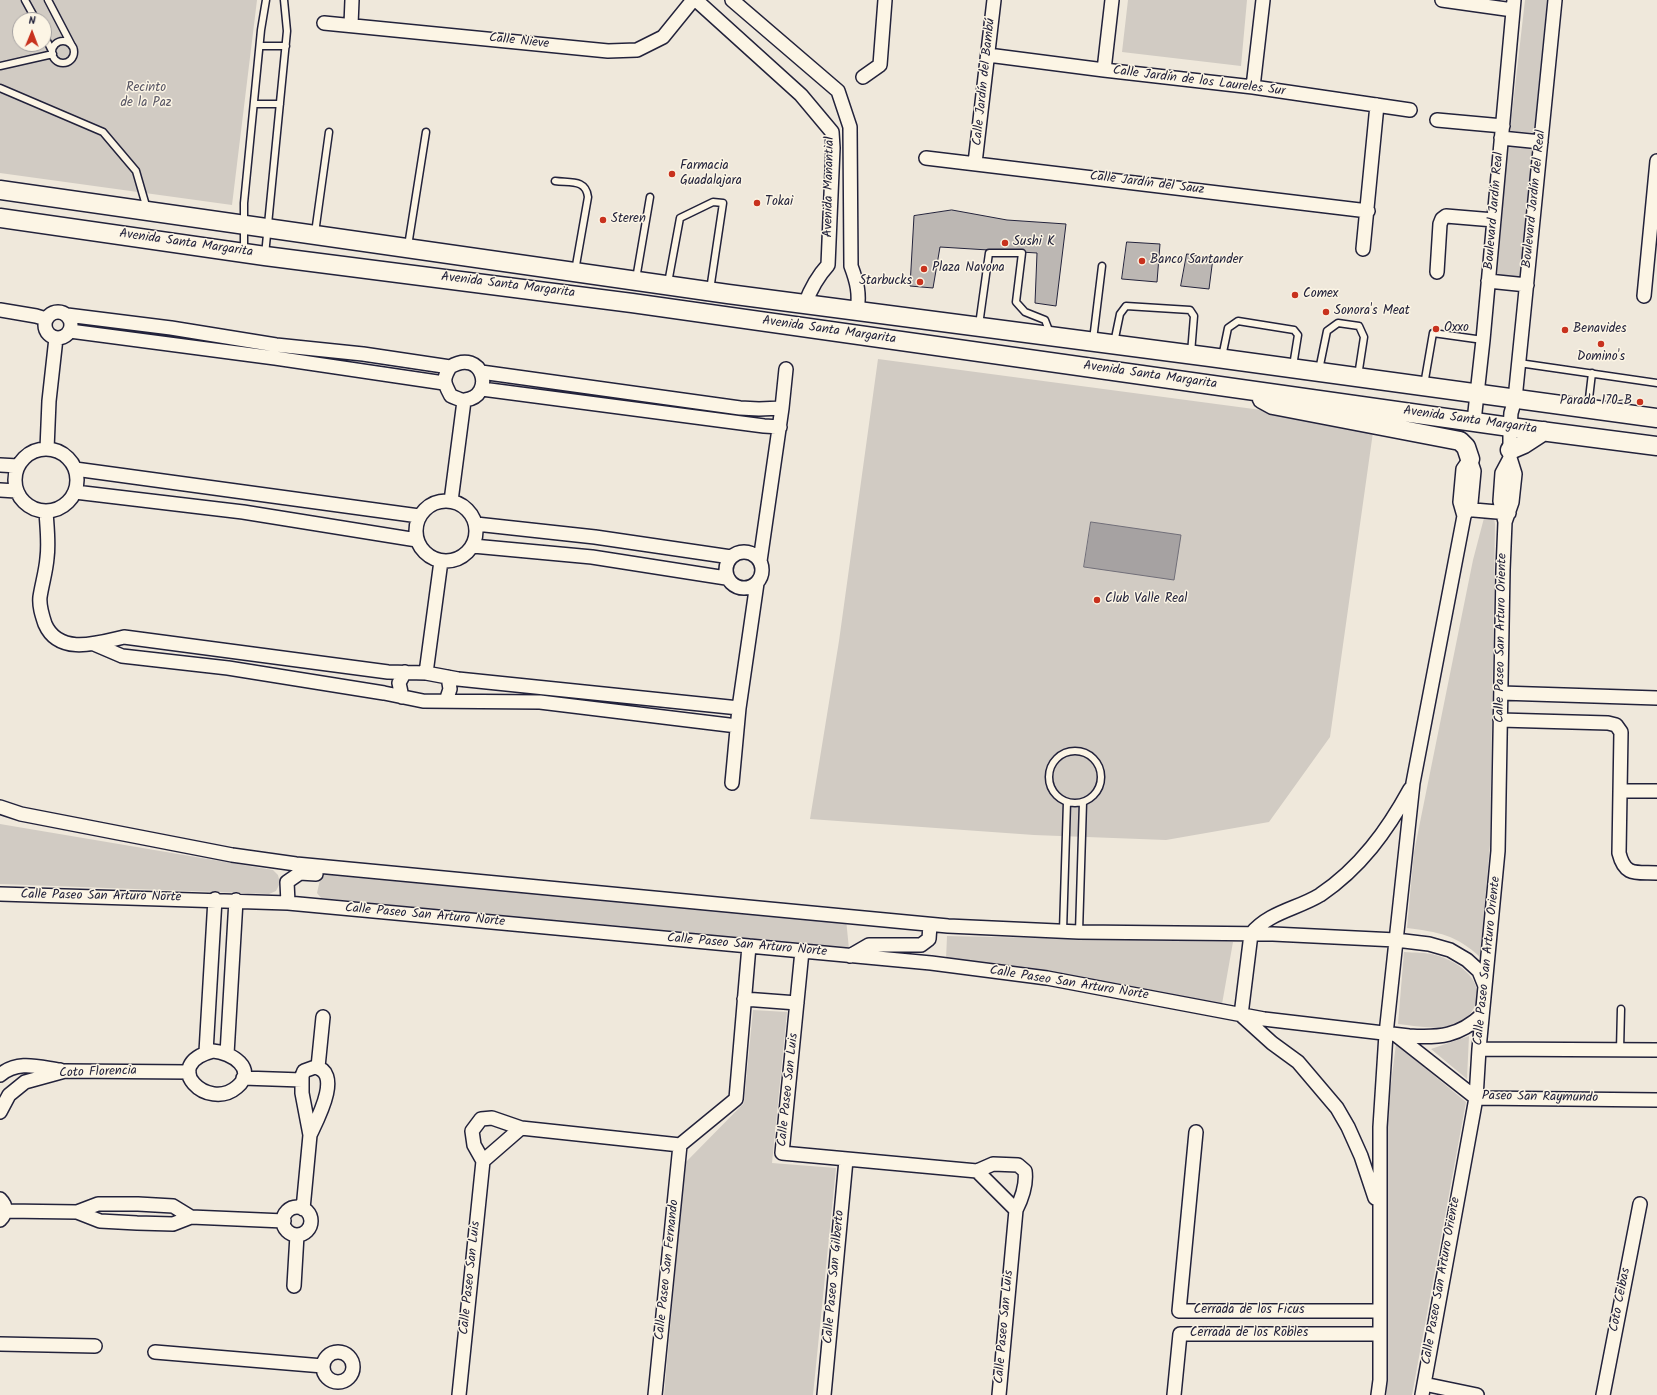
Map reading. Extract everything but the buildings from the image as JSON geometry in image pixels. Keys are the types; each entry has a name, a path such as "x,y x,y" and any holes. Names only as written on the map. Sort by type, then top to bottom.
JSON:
{"main road":[{"name":"Avenida Santa Margarita","path":"0,190 728,294 1222,358 1657,418"},
{"name":"Avenida Santa Margarita","path":"0,218 265,256 632,303 1657,446"},
{"path":"632,303 636,290 642,288 707,297 728,294"},
{"path":"764,322 787,321 841,326 854,317 857,311"},
{"path":"1222,386 1225,372 1230,369 1279,372 1292,368"},
{"path":"1246,389 1273,405 1460,441 1466,447 1470,459"},
{"path":"1510,454 1544,431"}],"street":[{"path":"351,25 352,0"},
{"name":"Calle Nieve","path":"324,23 608,51 637,50 663,37 694,0"},
{"name":"Avenida Manantial","path":"694,0 801,95 832,132 828,265 818,276 810,289 805,304"},
{"name":"Avenida Manantial","path":"732,0 838,91 850,127 851,266 857,282 859,297 857,311"},
{"path":"863,77 880,65 885,0"},
{"name":"Calle Jardín del Bambú","path":"975,163 994,0"},
{"path":"1104,70 1112,0"},
{"path":"1253,87 1263,0"},
{"path":"1442,0 1514,5"},
{"name":"Boulevard Jardín del Real","path":"1515,398 1555,0"},
{"name":"Boulevard Jardín Real","path":"1474,421 1483,340 1514,5"},
{"name":"Calle Jardín de los Laureles Sur","path":"988,55 1253,87 1410,110"},
{"path":"1363,249 1368,211 1377,106"},
{"path":"1437,120 1502,132 1541,142"},
{"path":"832,159 851,158"},
{"name":"Calle Jardín del Sauz","path":"926,158 1368,211"},
{"path":"1644,296 1652,268 1657,160"},
{"path":"1437,272 1440,224 1442,219 1446,216 1494,220"},
{"path":"1488,281 1527,285"},
{"path":"0,310 46,319"},
{"path":"67,315 70,320 70,331 64,337 56,338 50,336 46,331 46,319 50,314 61,312 67,315 171,328 275,351 444,383"},
{"path":"70,331 275,351 362,354 450,367"},
{"path":"47,449 49,401 56,338"},
{"path":"457,362 467,362 475,365 481,372 483,383 482,389 475,397 464,401 451,396 444,383 445,375 450,367 457,362"},
{"path":"732,782 739,708 757,583 761,576 762,569 760,561 780,426 786,370"},
{"path":"481,372 740,408 782,408"},
{"path":"482,389 764,426 780,426"},
{"path":"614,406 616,390"},
{"name":"Calle Paseo San Arturo Oriente","path":"1423,1390 1476,1098 1482,1015 1498,851 1505,516 1512,502 1515,474 1510,454 1510,426 1515,398"},
{"path":"451,500 464,401"},
{"path":"47,449 59,452 69,459 75,469 78,481 75,492 68,502 58,509 46,512 34,509 23,502 16,491 14,478 18,466 25,456 35,451 47,449"},
{"path":"1378,1395 1380,1380 1380,1127 1391,1034 1396,940 1413,783 1464,512 1471,502 1474,471 1470,459"},
{"path":"0,465 18,466"},
{"path":"75,469 419,516"},
{"path":"0,490 16,491"},
{"path":"75,492 243,512 417,540"},
{"path":"243,512 246,492"},
{"path":"451,500 462,504 471,513 476,524 477,535 473,546 467,553 460,558 450,561 441,561 430,557 422,549 417,540 416,528 419,516 427,507 438,501 451,500"},
{"path":"46,512 48,555 45,578 40,598 42,615 47,627 56,639 73,645 94,644 124,637 388,672 426,673 448,677 739,708"},
{"path":"1464,512 1505,516"},
{"path":"476,524 595,537 731,557"},
{"path":"592,557 595,537"},
{"path":"473,546 592,557 726,578"},
{"path":"757,583 750,588 741,589 732,585 726,578 725,567 731,557 738,552 746,552 754,555 760,561"},
{"path":"426,673 441,561"},
{"path":"94,644 122,656 228,668 402,696 422,701 540,702 737,726"},
{"path":"228,668 230,651"},
{"path":"402,696 399,683 405,672"},
{"path":"446,701 450,689 448,677"},
{"path":"566,706 569,690"},
{"path":"1501,693 1657,698"},
{"path":"1500,720 1608,723 1616,726 1621,732 1619,853 1622,865 1632,872 1657,873"},
{"path":"1379,1211 1361,1156 1348,1127 1337,1108 1298,1062 1272,1043 1242,1015 1251,934 1258,926 1271,917 1299,906 1319,895 1353,868 1380,838 1394,817 1413,783"},
{"path":"1620,791 1657,791"},
{"path":"0,807 21,814"},
{"path":"0,811 232,854 296,864 930,925 1079,932 1251,934 1396,940 1429,944 1450,950 1467,960 1479,971 1485,986"},
{"path":"288,903 287,882 300,872 354,875 363,871"},
{"name":"Calle Paseo San Arturo Norte","path":"0,894 215,899 288,903 931,963 1047,978 1242,1015 1391,1034 1428,1037 1452,1034 1470,1026 1482,1015"},
{"path":"206,1052 215,899"},
{"path":"227,1054 236,900"},
{"path":"850,956 869,945 921,945 929,939 930,925"},
{"path":"522,1128 483,1161 474,1145 472,1131 481,1119 492,1118 522,1128 680,1145 736,1099 749,946"},
{"name":"Calle Paseo San Luis","path":"802,951 782,1153 977,1171 993,1164 1018,1165 1025,1171 1026,1176 1023,1197 1016,1210 999,1395"},
{"path":"744,999 797,1003"},
{"path":"318,1067 323,1017"},
{"name":"Paseo San Raymundo","path":"1391,1034 1476,1098 1657,1100"},
{"path":"1479,1049 1657,1050"},
{"path":"221,1051 227,1054 240,1062 243,1069 243,1078 237,1087 233,1090 217,1094 208,1093 198,1089 190,1079 190,1064 195,1058 206,1052 221,1051"},
{"path":"0,1075 8,1069 24,1065 65,1071"},
{"path":"303,1209 310,1135 304,1105 302,1080 304,1071 309,1068 318,1067 324,1070 327,1075 328,1084 323,1105 310,1135"},
{"name":"Coto Florencia","path":"0,1112 9,1095 25,1082 65,1071 189,1072"},
{"path":"243,1078 302,1080"},
{"name":"Cerrada de los Ficus","path":"1196,1132 1179,1311 1380,1311"},
{"name":"Calle Paseo San Fernando","path":"655,1395 680,1145"},
{"name":"Calle Paseo San Gilberto","path":"824,1395 846,1160"},
{"name":"Calle Paseo San Luis","path":"459,1395 483,1161"},
{"path":"977,1171 1016,1210"},
{"path":"76,1212 98,1204 138,1204 173,1206 191,1217"},
{"name":"Coto Ceibas","path":"1603,1395 1640,1204"},
{"path":"292,1208 303,1209 310,1216 310,1226 302,1234 297,1235 288,1231 284,1221 285,1216 292,1208"},
{"path":"2,1210 76,1212 100,1221 137,1223 172,1224 191,1217 284,1221"},
{"path":"294,1286 297,1235"},
{"name":"Cerrada de los Robles","path":"1174,1395 1180,1334 1380,1334"},
{"path":"0,1344 95,1346"},
{"path":"155,1352 323,1366"},
{"path":"338,1352 349,1356 352,1361 353,1372 341,1389 335,1382 326,1377 323,1366 328,1356 338,1352"},
{"path":"1423,1390 1477,1395"}],"lane":[{"path":"25,0 32,12"},
{"path":"48,0 71,44 74,54 68,62 64,63 58,61 52,52"},
{"path":"244,252 244,203 266,0"},
{"path":"265,256 286,46 287,31 284,0"},
{"path":"52,52 53,47 59,42 67,42 71,44"},
{"path":"260,46 286,46"},
{"path":"0,66 52,52"},
{"path":"0,88 103,132 136,171 145,198 147,211"},
{"path":"254,104 280,104"},
{"path":"315,235 329,132"},
{"path":"408,248 426,132"},
{"path":"554,181 583,184 587,189 588,197 575,272"},
{"path":"636,280 650,197"},
{"path":"668,285 680,218 713,202 723,203 710,291"},
{"path":"979,327 989,253 1022,253 1016,302 1025,312 1045,320 1052,336"},
{"path":"1093,342 1102,266"},
{"path":"1114,344 1120,314 1126,306 1190,310 1194,316 1191,354"},
{"path":"1222,358 1228,328 1238,322 1294,330 1298,334 1292,368"},
{"path":"1319,372 1327,331 1338,323 1359,326 1364,337 1358,377"},
{"path":"1424,386 1433,333 1483,340"},
{"path":"1518,363 1657,383"},
{"path":"1588,409 1592,373"},
{"path":"1067,752 1081,752 1093,758 1100,770 1100,783 1094,795 1083,802 1067,802 1056,796 1049,784 1049,770 1056,759 1067,752"},
{"path":"1064,931 1067,802"},
{"path":"1079,932 1083,802"},
{"path":"1620,1050 1621,1009"}],"green space":[{"name":"Recinto de la Paz","path":"0,0 257,0 232,205 0,173"},
{"path":"1128,0 1247,0 1241,66 1122,52"},
{"path":"1525,0 1547,0 1534,133 1510,131"},
{"path":"1508,145 1533,148 1521,280 1497,277"},
{"name":"Club Valle Real","path":"878,359 1374,425 1330,737 1269,822 1166,840 1034,835 810,819 839,641"},
{"path":"1486,515 1494,518 1495,524 1490,845 1480,957 1455,939 1438,933 1407,928 1414,852 1473,560"},
{"path":"0,824 273,870 278,875 280,883 276,891 269,894 0,884"},
{"path":"322,871 846,919 849,949 321,898 317,893"},
{"path":"947,936 1233,942 1222,1004 946,960"},
{"path":"1404,952 1428,953 1451,961 1466,972 1476,986 1477,994 1475,1007 1468,1017 1457,1024 1439,1027 1398,1024"},
{"path":"753,1010 787,1012 772,1163 836,1168 813,1395 664,1395 685,1163 744,1103"},
{"path":"1469,1036 1467,1079 1431,1049"},
{"path":"1396,1044 1466,1102 1412,1395 1387,1395 1387,1143 1389,1099"}],"shaded area":[{"path":"1091,522 1181,535 1174,580 1084,567"}],"place":[{"name":"Farmacia Guadalajara","path":"672,174"},
{"name":"Tokai","path":"757,203"},
{"name":"Steren","path":"603,220"},
{"name":"Sushi K","path":"1005,243"},
{"name":"Banco Santander","path":"1142,261"},
{"name":"Plaza Navona","path":"924,269"},
{"name":"Starbucks","path":"920,282"},
{"name":"Comex","path":"1295,295"},
{"name":"Sonora's Meat","path":"1326,312"},
{"name":"Oxxo","path":"1436,329"},
{"name":"Benavides","path":"1565,330"},
{"name":"Domino's","path":"1601,344"},
{"name":"Parada 170-B","path":"1640,402"},
{"name":"Club Valle Real","path":"1097,600"}]}
